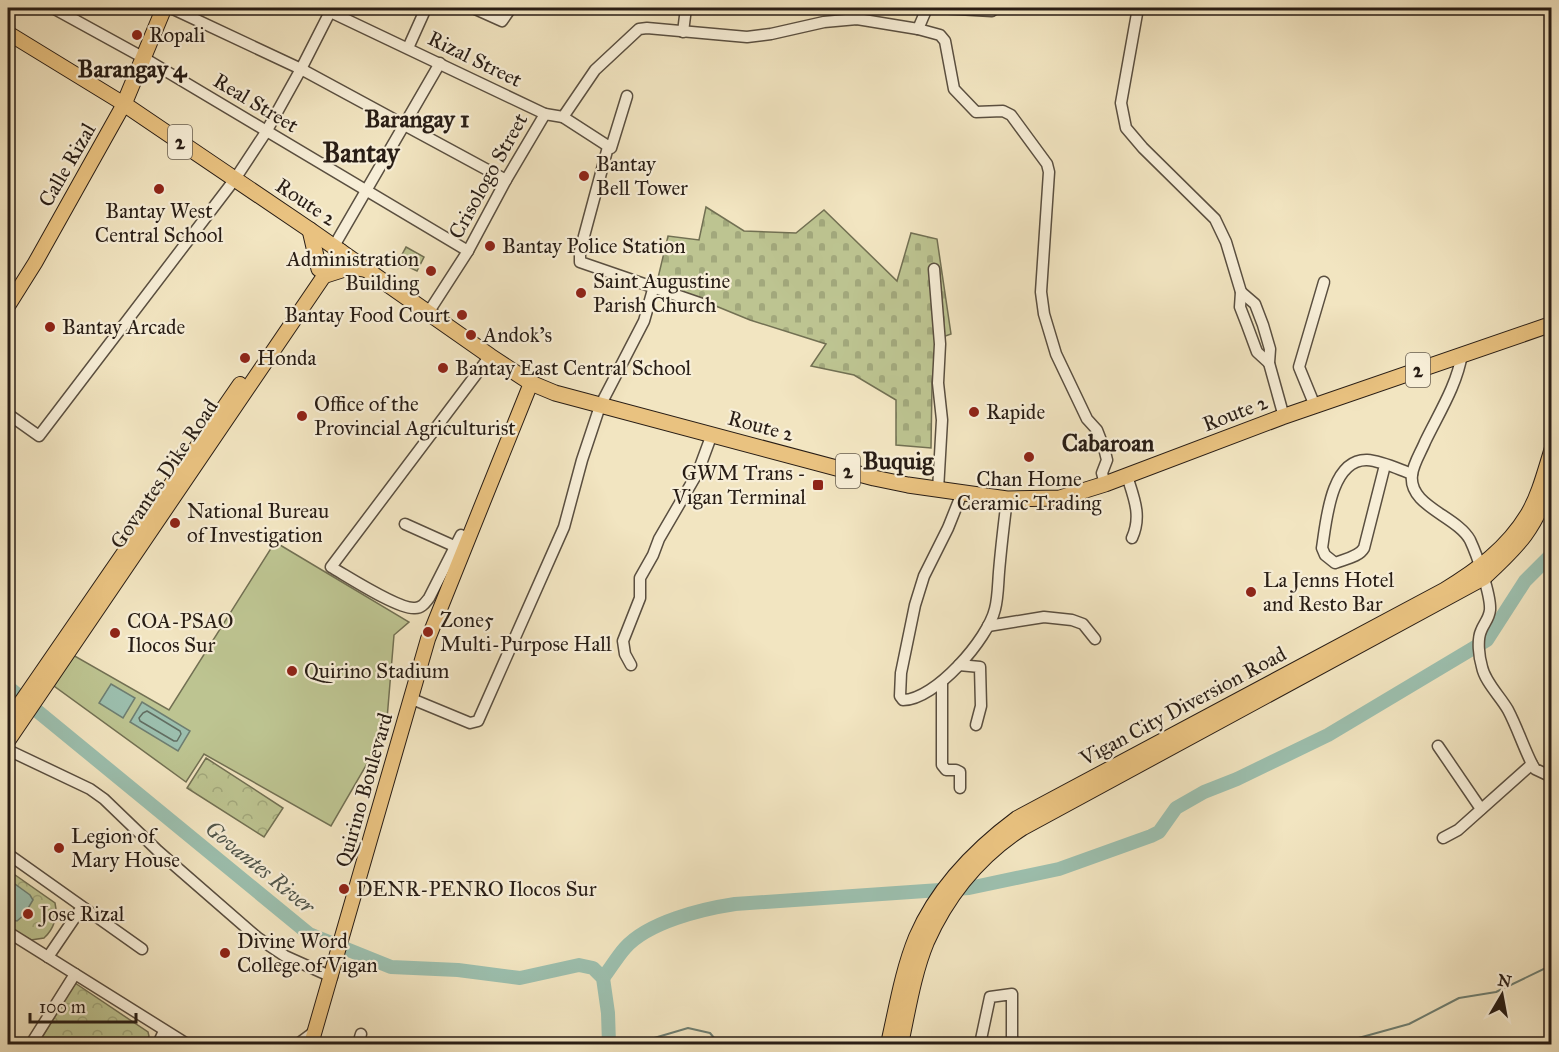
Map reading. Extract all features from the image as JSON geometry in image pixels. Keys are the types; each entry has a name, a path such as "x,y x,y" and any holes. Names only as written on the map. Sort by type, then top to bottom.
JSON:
{"highway":[{"path":"124,105 164,8"},
{"name":"Route 2","path":"124,105 531,382 555,393 600,406 874,478 938,490 1007,499 1060,498 1105,484 1284,417 1551,324"},
{"path":"310,230 322,272 351,267 367,270"}],"main road":[{"path":"8,33 124,105"},
{"name":"Calle Rizal","path":"8,306 124,105"},
{"name":"Govantes Dike Road","path":"8,741 14,719 337,249"},
{"name":"Quirino Boulevard","path":"313,1038 428,639 531,382"},
{"name":"Vigan City Diversion Road","path":"1482,573 1528,513 1551,448"},
{"name":"Vigan City Diversion Road","path":"888,1044 916,937 955,882 1023,828 1482,573 1515,550 1528,533 1543,507 1551,482"},
{"name":"Vigan City Diversion Road","path":"901,1044 927,943 941,902"}],"street":[{"name":"Real Street","path":"53,8 144,58 468,251"},
{"path":"171,8 302,69 506,180"},
{"path":"408,48 426,8"},
{"path":"473,8 502,21 511,8"},
{"path":"683,32 686,8"},
{"path":"857,19 862,8"},
{"path":"918,29 927,8"},
{"path":"939,8 992,11"},
{"path":"1138,8 1121,103 1126,128 1143,148 1215,219 1226,242 1241,292 1240,307 1257,352 1269,363 1284,417"},
{"path":"8,414 39,436 235,179 266,132 302,69 328,9"},
{"name":"Rizal Street","path":"328,9 545,114"},
{"name":"Crisologo Street","path":"428,313 468,251 545,114 562,117 595,70 639,29 747,37 824,22 857,19 918,29 943,37 954,88 972,109 981,113 1007,112 1047,164 1041,292 1044,315 1056,354 1087,419 1097,430 1104,448 1107,460 1102,473 1105,484"},
{"path":"337,249 367,191 440,63"},
{"path":"627,96 612,146 609,147 580,251 580,262 705,305"},
{"path":"562,117 609,147"},
{"path":"934,269 940,344 938,383 942,420 938,490"},
{"path":"1315,406 1299,367 1324,282"},
{"path":"412,699 470,723 478,721 564,527 582,460 600,406 644,321 654,286"},
{"path":"1462,354 1459,373 1412,474 1415,492 1426,505 1444,515 1470,540 1482,573 1490,609 1480,638 1482,669 1509,712 1535,769 1551,777"},
{"path":"461,535 429,598 423,606 414,609 396,603 331,567 490,356"},
{"path":"631,665 623,641 640,598 640,578 659,539 698,472 712,434"},
{"path":"1385,465 1364,548 1354,556 1335,563 1325,555 1322,548 1329,500 1339,479 1348,468 1367,460 1385,465 1412,474"},
{"path":"1127,476 1137,514 1137,523 1132,538"},
{"path":"962,493 948,528 924,576 915,605 901,673 900,696 903,700 910,700 942,682 959,665 988,626 996,608 1007,499"},
{"path":"405,524 454,546"},
{"path":"988,626 1044,617 1072,620 1083,624 1095,639"},
{"path":"959,665 980,667 981,706 976,725"},
{"path":"942,682 942,765 946,770 960,772 960,788"},
{"path":"1438,746 1480,809"},
{"path":"8,750 90,789 104,799 158,851 258,938 285,956 333,971"},
{"path":"1443,838 1458,830 1532,764"},
{"path":"8,854 142,949"},
{"path":"48,957 82,907"},
{"path":"8,932 187,1044"},
{"path":"31,1044 75,974"},
{"path":"980,1044 990,997 1012,994 1012,1044"},
{"path":"158,1044 164,1031"},
{"path":"298,1044 313,1038"}],"green space":[{"path":"706,207 744,231 796,233 824,210 897,281 911,233 937,239 951,334 937,339 932,383 931,448 896,445 896,400 854,375 811,366 826,344 750,320 657,282 668,236 699,240"},
{"path":"406,247 424,257 417,271 398,262"},
{"name":"Quirino Stadium","path":"275,542 409,622 394,635 386,731 331,826 204,754 186,782 54,686 73,655 169,710"},
{"path":"206,758 283,808 264,837 187,788"},
{"path":"8,870 55,903 54,922 44,938 31,940 8,927"},
{"path":"75,983 148,1032 149,1036 144,1044 38,1044"}],"water":[{"path":"111,684 135,698 123,718 99,703"},
{"path":"142,702 190,731 178,751 130,722"},
{"path":"8,879 30,895 33,900 24,915 17,921 8,919"}],"waterway":[{"path":"603,978 622,952 647,931 676,918 707,909 735,904 969,888 1059,869 1151,836 1159,832 1176,808 1204,792 1237,779 1328,735 1487,640 1525,581 1552,554"},
{"name":"Govantes River","path":"8,687 309,934 391,967 458,970 520,978 579,965 593,968 603,978 608,1013 609,1044"},
{"path":"1313,1044 1344,1042 1409,1024 1459,998 1496,992 1552,965"},
{"path":"610,1043 644,1041 688,1028 710,1033 719,1044"},
{"path":"1092,1044 1106,1044"},
{"path":"1140,1044 1148,1044"}],"place":[{"name":"Ropali","path":"137,35"},
{"name":"Bantay Bell Tower","path":"584,176"},
{"name":"Bantay West Central School","path":"159,189"},
{"name":"Bantay Police Station","path":"490,246"},
{"name":"Administration Building","path":"431,271"},
{"name":"Saint Augustine Parish Church","path":"581,293"},
{"name":"Bantay Food Court","path":"462,315"},
{"name":"Bantay Arcade","path":"50,327"},
{"name":"Andok's","path":"471,335"},
{"name":"Honda","path":"245,358"},
{"name":"Bantay East Central School","path":"443,368"},
{"name":"Rapide","path":"974,412"},
{"name":"Office of the Provincial Agriculturist","path":"302,416"},
{"name":"Chan Home Ceramic Trading","path":"1029,457"},
{"name":"GWM Trans - Vigan Terminal","path":"818,485"},
{"name":"National Bureau of Investigation","path":"175,523"},
{"name":"La Jenns Hotel and Resto Bar","path":"1251,592"},
{"name":"Zone5 Multi-Purpose Hall","path":"428,632"},
{"name":"COA-PSAO Ilocos Sur","path":"115,633"},
{"name":"Quirino Stadium","path":"292,671"},
{"name":"Legion of Mary House","path":"59,848"},
{"name":"DENR-PENRO Ilocos Sur","path":"344,889"},
{"name":"Jose Rizal","path":"28,914"},
{"name":"Divine Word College of Vigan","path":"225,953"}],"district":[{"name":"Barangay 4","path":"132,69"},
{"name":"Barangay 1","path":"417,119"},
{"name":"Bantay","path":"361,152"},
{"name":"Cabaroan","path":"1108,443"},
{"name":"Buquig","path":"898,461"}]}
